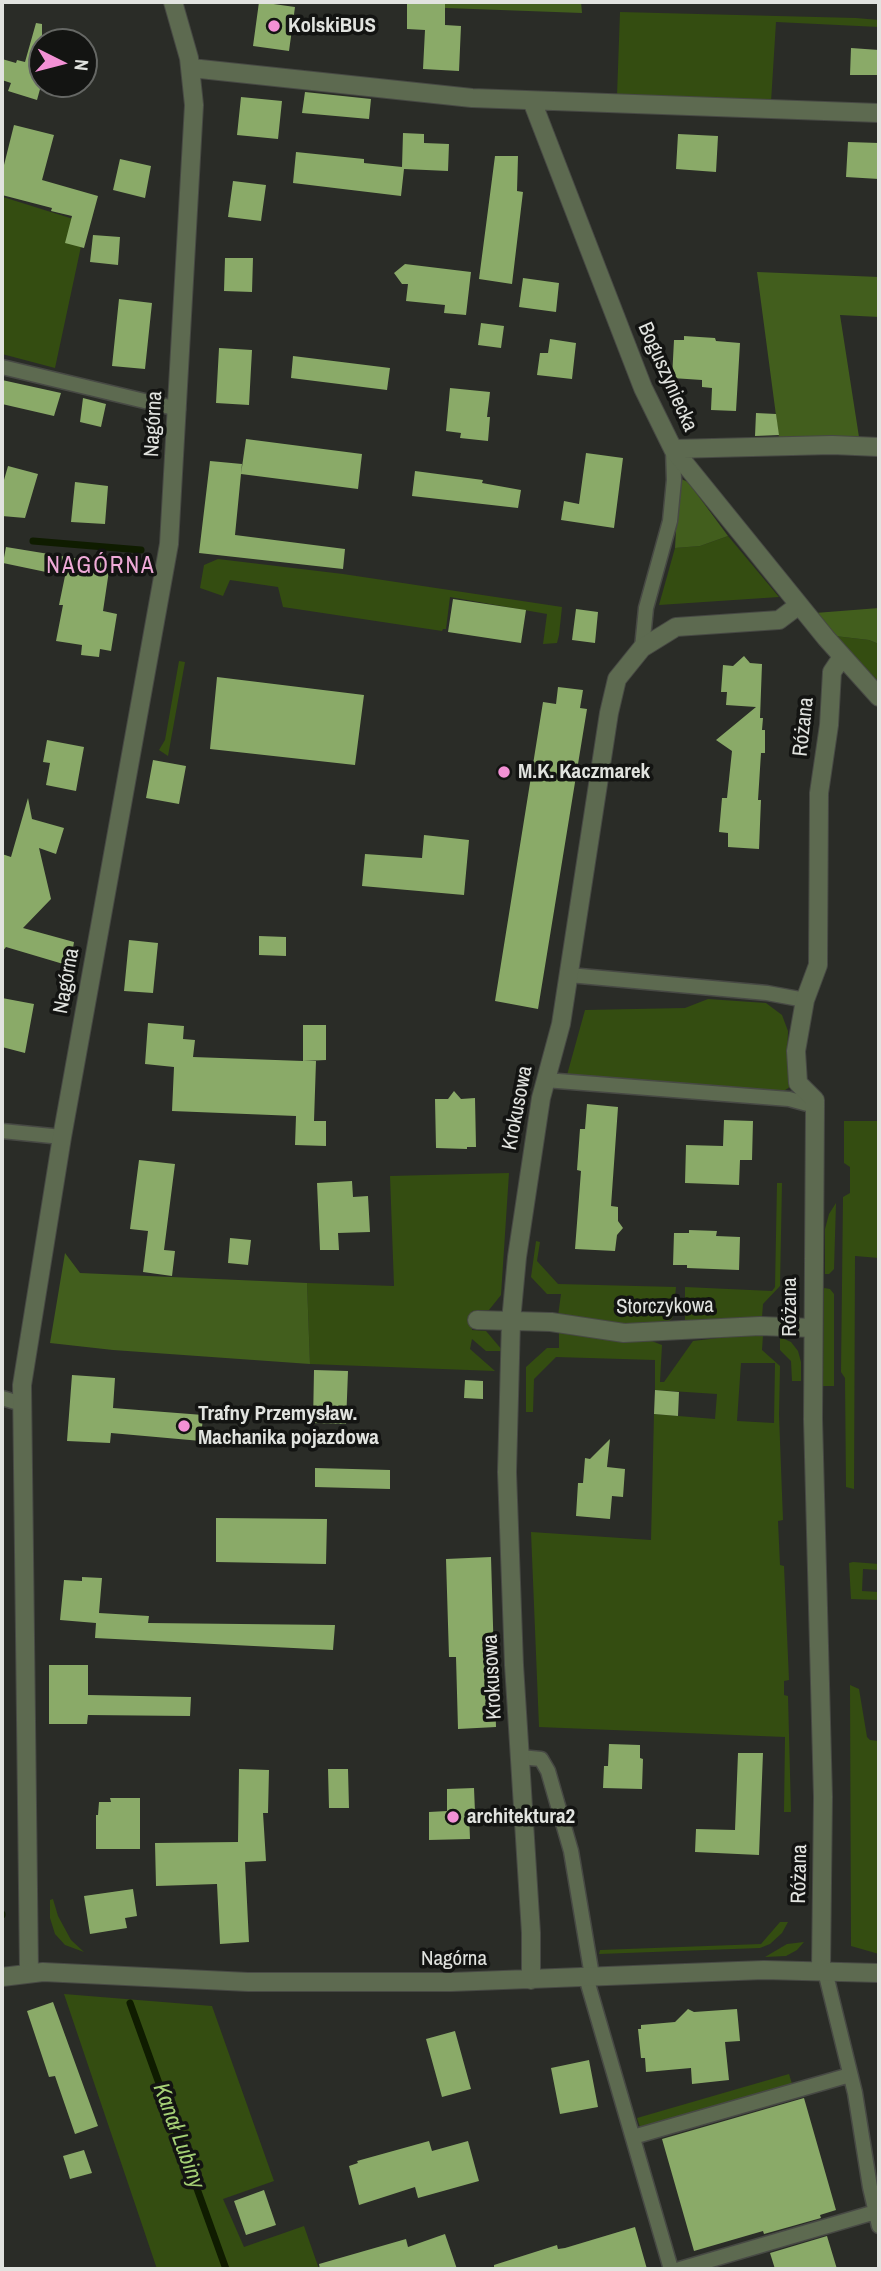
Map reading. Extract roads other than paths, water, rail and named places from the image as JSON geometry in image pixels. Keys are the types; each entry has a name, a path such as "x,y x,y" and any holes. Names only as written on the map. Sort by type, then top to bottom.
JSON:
{"street":[{"name":"Nagórna","path":"29,1972 22,1404 27,1349 62,1137 165,568 172,516 194,115 191,68 173,2"},
{"path":"191,68 397,91 533,101 879,113"},
{"name":"Boguszyniecka","path":"533,101 643,388 673,449 799,606 879,697"},
{"path":"673,449 832,445 879,447"},
{"name":"Krokusowa","path":"531,1980 507,1472 511,1321 517,1257 545,1080 561,1024 609,713 617,679 642,648 676,627 779,620 799,606"},
{"name":"Różana","path":"823,1971 823,1797 813,1467 816,1106 815,1100 798,1083 796,1051 805,1000 818,965 819,793 829,725 832,672 842,657"},
{"name":"Storczykowa","path":"477,1320 551,1322 624,1333 760,1326 813,1328"},
{"name":"Nagórna","path":"2,1977 29,1972 60,1972 248,1982 531,1980 764,1970 879,1973"}],"lane":[{"path":"2,367 178,409"},
{"path":"642,648 646,608 670,521 674,480 673,449"},
{"path":"569,975 767,993 805,1000"},
{"path":"545,1080 789,1100 816,1106"},
{"path":"2,1131 62,1137"},
{"path":"2,1398 22,1404"},
{"path":"520,1758 541,1759 548,1771 571,1851 589,1976 671,2269"},
{"path":"680,2269 878,2217 850,2075 823,1971"},
{"path":"633,2137 850,2075"}],"waterway":[{"name":"Kanał Lubiny","path":"33,541 141,550"},
{"name":"Kanał Lubiny","path":"130,2003 226,2269"}],"place":[{"name":"KolskiBUS","path":"274,26"},
{"name":"M.K. Kaczmarek","path":"504,772"},
{"name":"Trafny Przemysław. Machanika pojazdowa","path":"184,1426"},
{"name":"architektura2","path":"453,1817"}],"district":[{"name":"NAGÓRNA","path":"101,567"}]}
